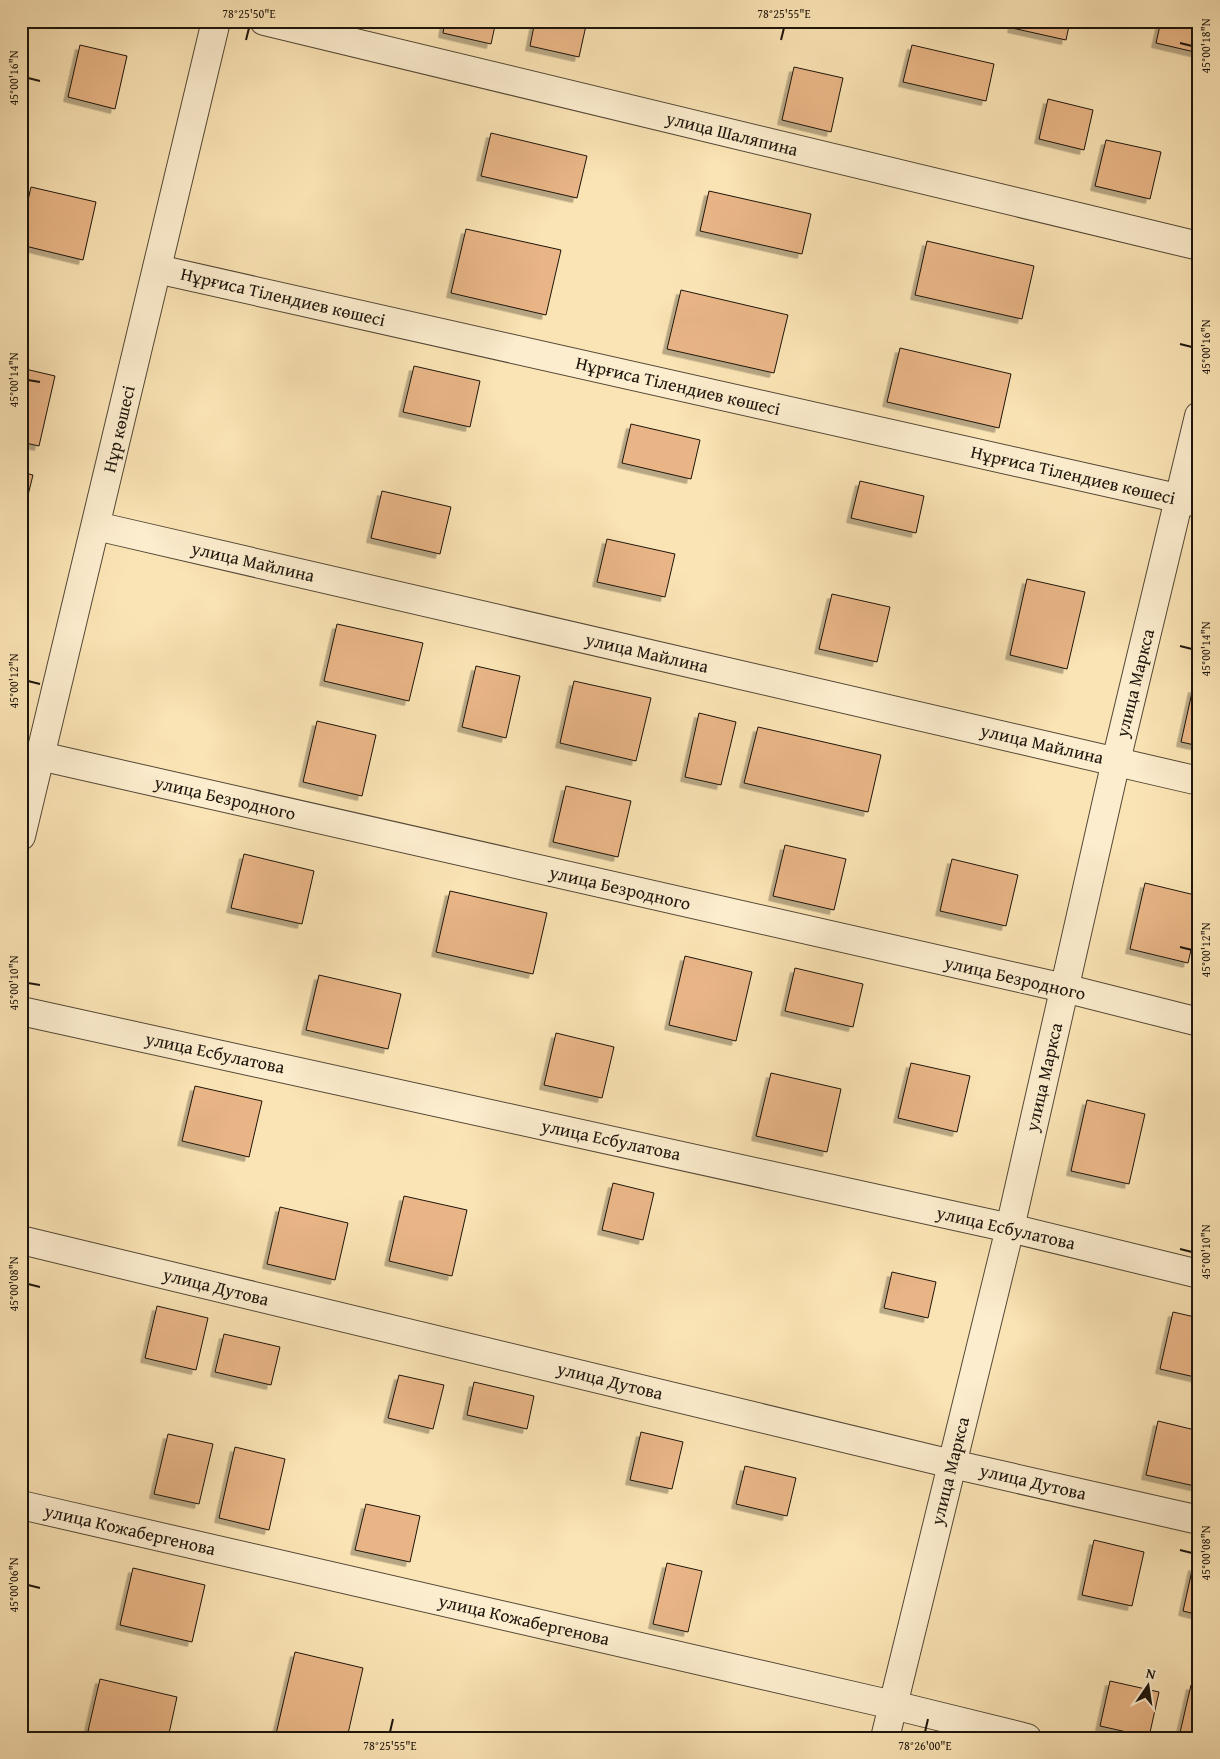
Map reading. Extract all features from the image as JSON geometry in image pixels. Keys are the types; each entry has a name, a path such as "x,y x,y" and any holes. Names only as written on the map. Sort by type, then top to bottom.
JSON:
{"street":[{"name":"Нұр көшесі","path":"21,836 216,21"},
{"name":"улица Шаляпина","path":"264,21 1199,246"},
{"name":"Нұрғиса Тілендиев көшесі","path":"157,269 1189,501"},
{"name":"улица Маркса","path":"885,1738 1010,1228 1116,761 1189,501 1199,416"},
{"name":"улица Майлина","path":"96,526 1199,781"},
{"name":"улица Безродного","path":"40,756 1064,988 1199,1022"},
{"name":"улица Есбулатова","path":"21,1011 1010,1228 1199,1274"},
{"name":"улица Дутова","path":"21,1240 952,1464 1199,1520"},
{"name":"улица Кожабергенова","path":"21,1505 893,1705 1027,1738"}],"building":[{"path":"445,21 496,21 491,44 443,33"},
{"path":"535,21 587,21 579,57 530,46"},
{"path":"1014,21 1070,21 1066,40 1012,28"},
{"path":"1161,21 1199,21 1199,53 1156,43"},
{"path":"80,45 127,56 115,109 68,97"},
{"path":"912,45 994,64 986,101 903,82"},
{"path":"794,67 843,78 831,132 782,120"},
{"path":"1048,99 1093,110 1084,150 1039,139"},
{"path":"491,133 587,156 577,198 481,176"},
{"path":"1106,140 1161,152 1150,199 1095,186"},
{"path":"31,187 96,202 83,260 21,245 21,231"},
{"path":"709,191 811,214 802,254 700,231"},
{"path":"466,229 561,250 546,315 451,293"},
{"path":"927,241 1034,266 1022,319 915,295"},
{"path":"681,290 788,315 774,373 667,349"},
{"path":"900,348 1011,374 999,428 887,402"},
{"path":"414,366 480,381 470,427 403,412"},
{"path":"21,368 55,376 39,446 21,442"},
{"path":"631,424 700,440 691,479 622,463"},
{"path":"21,472 33,475 24,511 21,511"},
{"path":"860,481 924,496 916,533 851,518"},
{"path":"382,491 451,507 440,554 371,538"},
{"path":"607,539 675,554 665,597 597,582"},
{"path":"1027,579 1085,592 1067,669 1010,655"},
{"path":"832,594 890,607 877,662 819,649"},
{"path":"337,624 423,643 409,701 324,681"},
{"path":"476,666 520,676 506,738 462,727"},
{"path":"574,681 651,698 636,761 560,743"},
{"path":"1193,688 1199,689 1199,746 1181,742"},
{"path":"699,713 736,722 721,785 685,777"},
{"path":"317,721 376,735 362,796 303,782"},
{"path":"758,727 881,755 868,812 744,783"},
{"path":"566,786 631,801 618,857 553,842"},
{"path":"785,845 846,859 834,910 773,896"},
{"path":"244,854 314,871 302,924 231,908"},
{"path":"952,859 1018,875 1006,926 940,911"},
{"path":"1145,883 1199,896 1199,915 1188,963 1130,949"},
{"path":"450,891 547,913 533,974 436,952"},
{"path":"685,956 752,972 736,1041 669,1025"},
{"path":"795,968 863,984 853,1027 785,1011"},
{"path":"319,975 401,994 388,1049 306,1030"},
{"path":"556,1033 614,1047 602,1098 544,1085"},
{"path":"911,1063 970,1076 957,1132 898,1118"},
{"path":"771,1073 841,1089 827,1152 756,1136"},
{"path":"195,1086 262,1101 249,1157 182,1141"},
{"path":"1087,1100 1145,1114 1129,1184 1071,1171"},
{"path":"613,1183 654,1193 643,1240 602,1230"},
{"path":"404,1196 467,1210 452,1276 389,1261"},
{"path":"280,1207 348,1223 335,1280 267,1264"},
{"path":"892,1272 936,1282 928,1318 884,1308"},
{"path":"157,1306 208,1318 196,1370 145,1358"},
{"path":"1173,1312 1199,1318 1199,1378 1160,1369"},
{"path":"224,1334 280,1347 271,1385 215,1372"},
{"path":"399,1375 444,1385 433,1429 388,1418"},
{"path":"474,1382 534,1396 527,1429 467,1415"},
{"path":"1158,1421 1199,1431 1199,1487 1146,1475"},
{"path":"641,1432 683,1442 672,1489 630,1480"},
{"path":"168,1434 213,1444 199,1504 154,1494"},
{"path":"235,1447 285,1459 269,1530 219,1518"},
{"path":"745,1466 796,1478 787,1516 736,1504"},
{"path":"366,1504 420,1516 410,1562 355,1550"},
{"path":"1094,1540 1144,1552 1132,1606 1082,1595"},
{"path":"667,1563 702,1571 688,1632 653,1624"},
{"path":"1193,1566 1199,1568 1199,1615 1183,1611"},
{"path":"133,1568 205,1585 192,1642 120,1625"},
{"path":"295,1652 363,1668 347,1738 291,1738 276,1734"},
{"path":"100,1679 177,1697 168,1738 117,1738 88,1731"},
{"path":"1110,1681 1159,1692 1149,1737 1100,1726"},
{"path":"1191,1685 1199,1687 1199,1738 1179,1737"}]}
